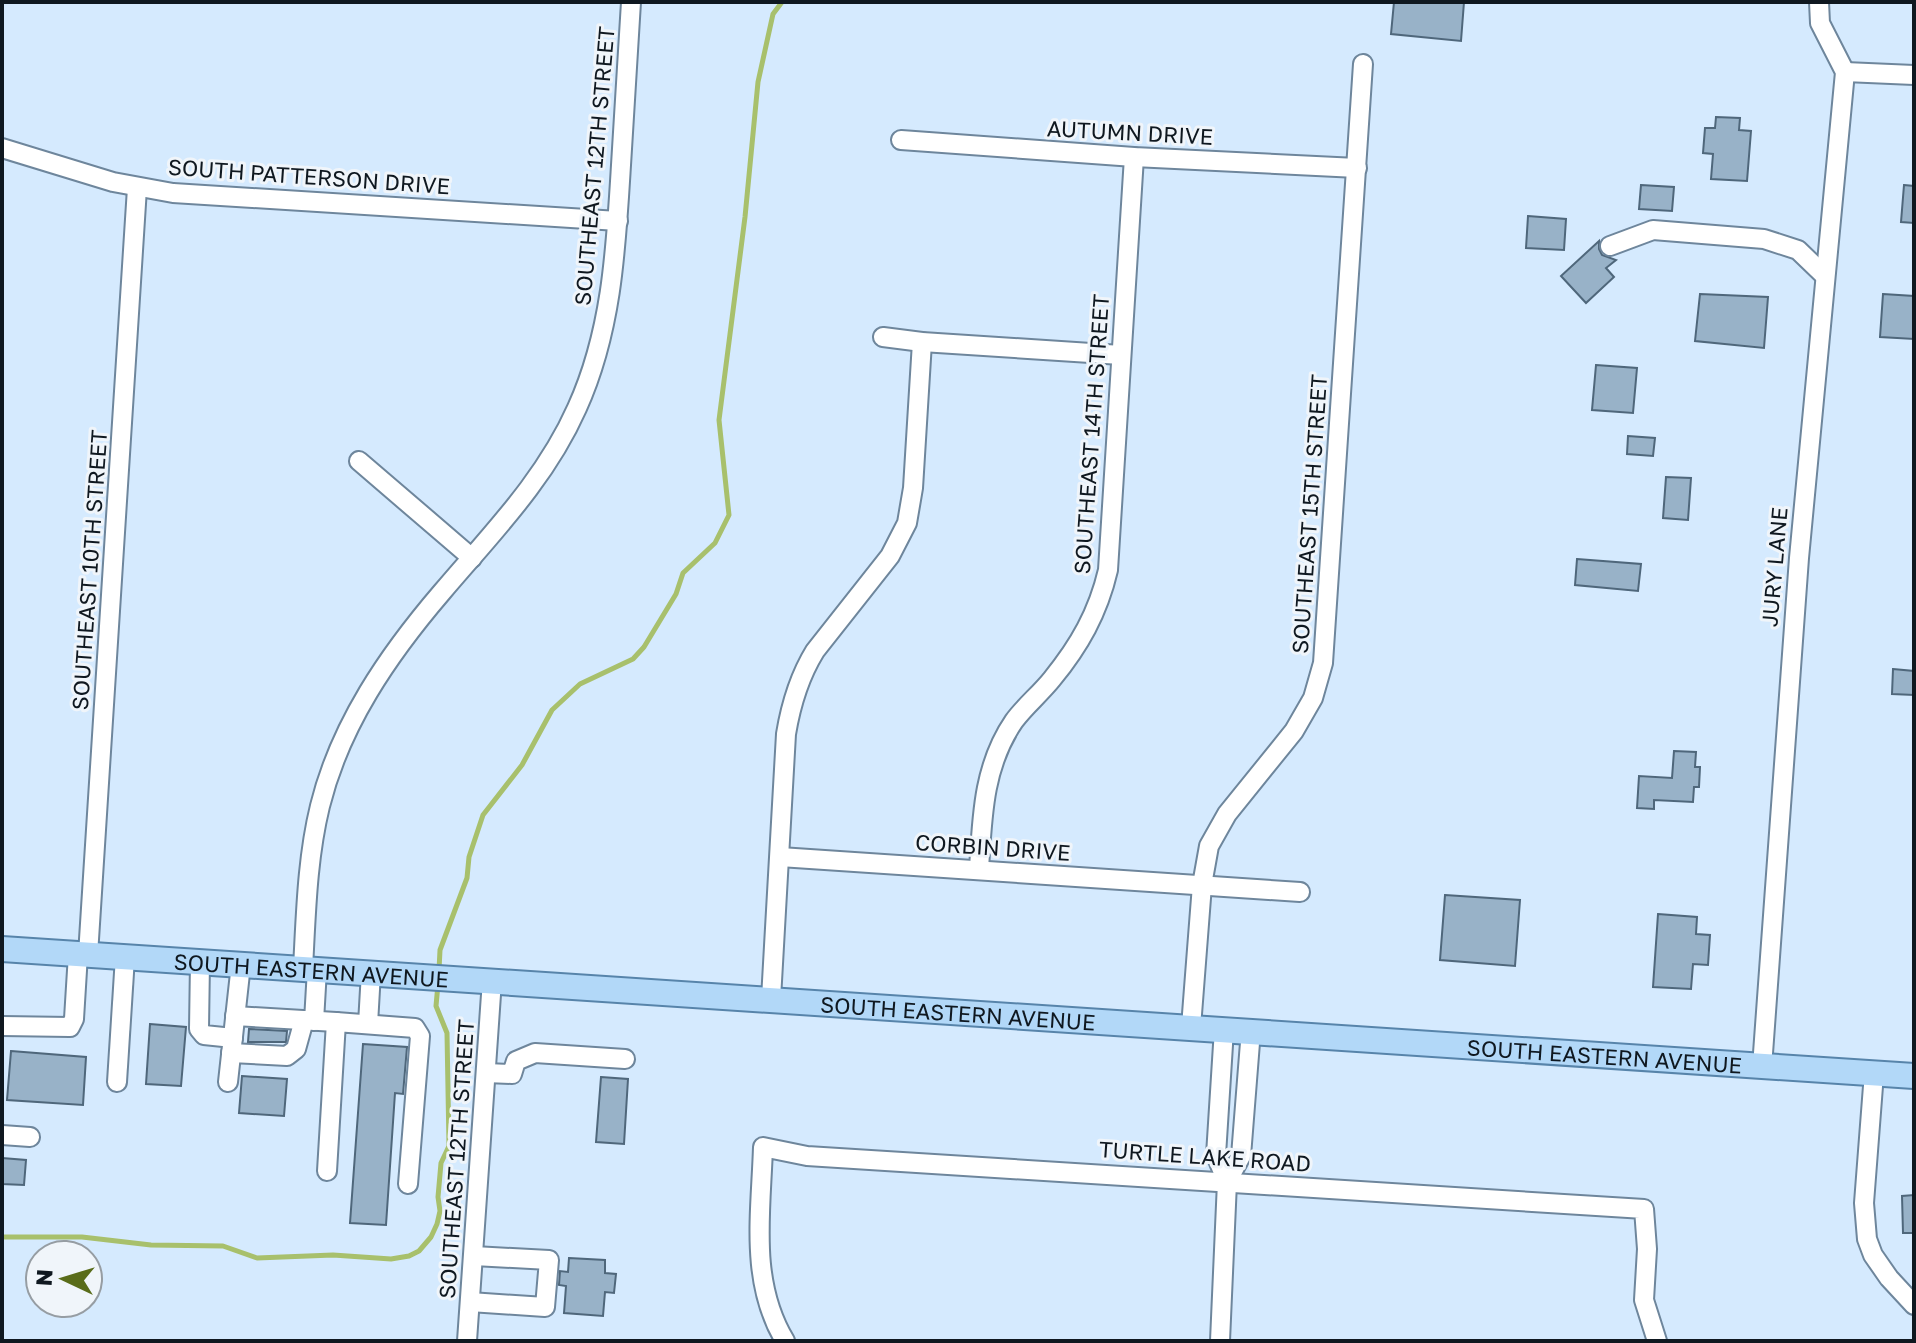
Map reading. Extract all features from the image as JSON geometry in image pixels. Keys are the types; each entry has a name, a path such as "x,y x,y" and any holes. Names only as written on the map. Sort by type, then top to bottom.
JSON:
{"main road":[{"name":"SOUTH EASTERN AVENUE","path":"2,949 1914,1076"}],"street":[{"name":"SOUTHEAST 12TH STREET","path":"309,1021 307,886 320,805 345,735 385,665 411,629 532,487 553,455 578,406 600,347 618,221 631,2"},
{"path":"1819,2 1820,23 1845,72 1914,75"},
{"name":"SOUTHEAST 15TH STREET","path":"1191,1027 1202,885 1209,846 1227,814 1294,731 1313,698 1323,663 1363,64"},
{"name":"JURY LANE","path":"1762,1067 1800,543 1845,72"},
{"name":"AUTUMN DRIVE","path":"901,140 1134,157 1357,168"},
{"name":"SOUTH PATTERSON DRIVE","path":"2,148 137,188 173,193 618,221"},
{"name":"SOUTHEAST 14TH STREET","path":"979,870 986,784 1001,744 1014,721 1079,645 1104,588 1110,553 1134,157"},
{"name":"SOUTHEAST 10TH STREET","path":"2,1026 70,1027 74,1019 83,954 137,188"},
{"path":"1610,246 1653,230 1764,239 1798,250 1825,276"},
{"path":"883,337 1121,355"},
{"path":"771,999 786,734 797,687 815,651 890,556 907,523 913,488 922,342"},
{"path":"359,461 472,558"},
{"name":"CORBIN DRIVE","path":"780,857 1300,892"},
{"path":"117,1082 125,957"},
{"path":"200,962 199,1029 204,1035 232,1045 287,1056 296,1049 309,1021"},
{"path":"228,1082 241,964"},
{"path":"368,1024 371,972"},
{"name":"SOUTHEAST 12TH STREET","path":"467,1341 492,980"},
{"path":"235,1016 415,1028 420,1036 408,1184"},
{"path":"327,1171 336,1022"},
{"path":"1220,1341 1227,1182 1216,1155 1224,1029"},
{"path":"1227,1182 1241,1156 1251,1030"},
{"path":"486,1073 512,1074 516,1061 535,1053 625,1059"},
{"path":"1874,1073 1864,1203 1867,1239 1873,1255 1889,1278 1914,1305"},
{"path":"2,1135 30,1137"},
{"name":"TURTLE LAKE ROAD","path":"785,1341 768,1306 758,1251 763,1147 807,1156 1644,1209 1647,1249 1644,1300 1657,1341"},
{"path":"470,1302 545,1307 549,1260 474,1256"}],"building":[{"path":"1394,2 1464,2 1461,41 1391,34"},
{"path":"1716,117 1740,118 1739,130 1751,131 1747,181 1711,179 1713,154 1703,153 1705,128 1715,128"},
{"path":"1641,185 1674,187 1672,211 1639,209"},
{"path":"1904,185 1914,186 1914,223 1901,222"},
{"path":"1528,216 1566,219 1564,250 1526,248"},
{"path":"1599,241 1602,255 1616,260 1606,268 1614,277 1586,303 1561,276"},
{"path":"1700,294 1768,297 1764,348 1695,341"},
{"path":"1883,294 1914,296 1914,339 1880,337"},
{"path":"1596,365 1637,368 1633,413 1592,410"},
{"path":"1628,436 1655,438 1653,456 1627,454"},
{"path":"1666,477 1691,478 1688,520 1663,518"},
{"path":"1577,559 1641,564 1638,591 1575,585"},
{"path":"1893,669 1914,671 1914,695 1892,694"},
{"path":"1674,751 1696,752 1695,767 1700,767 1699,787 1694,787 1693,802 1654,800 1654,809 1637,808 1639,776 1672,778"},
{"path":"1445,895 1520,900 1515,966 1440,960"},
{"path":"1658,914 1697,917 1696,934 1710,935 1708,965 1693,964 1691,989 1653,987"},
{"path":"150,1024 186,1027 181,1086 146,1084"},
{"path":"249,1029 287,1031 286,1042 248,1042"},
{"path":"363,1044 407,1047 403,1094 395,1093 386,1225 350,1223"},
{"path":"11,1051 86,1057 83,1105 7,1100"},
{"path":"242,1076 287,1079 284,1116 239,1113"},
{"path":"601,1077 628,1079 624,1144 596,1142"},
{"path":"2,1158 26,1160 24,1185 2,1184"},
{"path":"1914,1195 1914,1233 1903,1233 1902,1196"},
{"path":"569,1258 605,1260 605,1273 616,1274 614,1293 605,1292 603,1316 564,1313 566,1286 559,1285 560,1271 568,1272"}],"waterway":[{"path":"439,970 440,950 467,878 469,857 483,815 522,765 552,710 580,684 633,659 644,647 676,594 683,573 715,543 729,515 719,420 745,217 758,82 773,14 782,2"},
{"path":"2,1237 82,1237 151,1245 223,1246 257,1258 333,1255 391,1259 419,1251 437,1224 441,1163 449,1146 447,1033 436,1006 438,984"}]}
